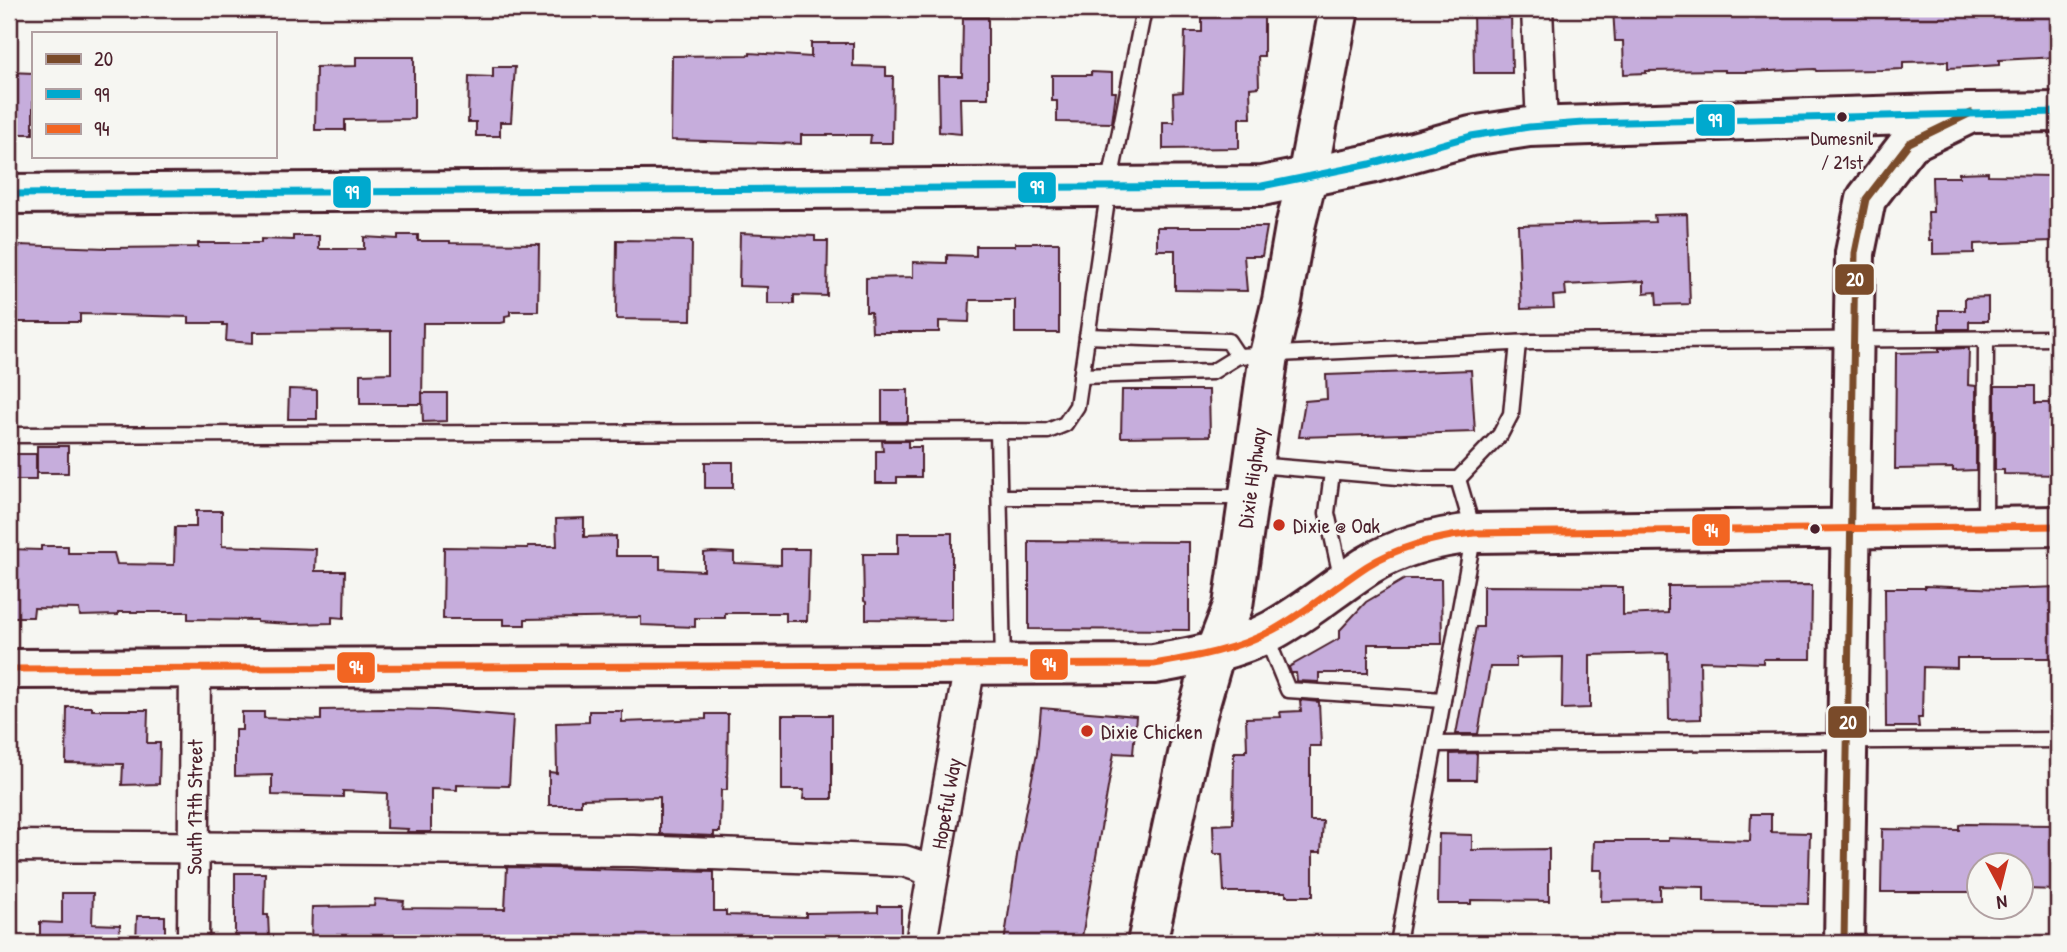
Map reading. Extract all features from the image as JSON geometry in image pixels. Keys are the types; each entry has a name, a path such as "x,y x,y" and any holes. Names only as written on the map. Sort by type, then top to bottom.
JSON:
{"main road":[{"name":"Dixie Highway","path":"1147,943 1196,718 1215,652 1233,606 1252,481 1254,356 1307,178 1339,9"},
{"path":"9,194 1262,186 1370,164 1471,136 1542,126 2058,112"},
{"path":"1844,943 1855,253 1866,199 1909,143 1971,113"},
{"path":"9,670 1154,664 1215,652 1265,634 1369,565 1408,546 1447,536 1474,533 2058,526"}],"street":[{"path":"1537,9 1542,126"},
{"name":"Hopeful Way","path":"921,943 934,871 987,664"},
{"name":"South 17th Street","path":"193,943 195,669"},
{"path":"9,846 660,852 904,860 934,871"}],"lane":[{"path":"9,435 1048,431 1065,424 1077,406 1109,187 1143,9"},
{"path":"1087,336 1228,341 1254,356"},
{"path":"1081,376 1212,372 1254,356 1518,343 2058,338"},
{"path":"1984,527 1986,340"},
{"path":"1000,497 1252,481 1332,472 1458,479 1500,435 1511,414 1518,343"},
{"path":"987,664 1000,497 998,431"},
{"path":"1332,472 1327,513 1343,583"},
{"path":"1398,943 1474,533 1458,479"},
{"path":"1265,634 1288,690 1443,700"},
{"path":"1435,744 2058,740"}],"building":[{"path":"1202,9 1264,9 1264,56 1258,56 1259,87 1250,88 1251,118 1239,118 1239,148 1163,149 1163,122 1174,122 1173,93 1183,92 1185,32 1202,32"},
{"path":"1473,9 1511,9 1512,73 1474,73"},
{"path":"1613,9 1801,9 1801,13 1862,9 1862,16 1905,14 1905,9 2058,9 2058,57 1999,60 1999,65 1948,68 1948,61 1903,62 1903,69 1881,70 1646,71 1624,74 1623,41 1615,41"},
{"path":"963,17 988,17 988,98 960,98 961,134 939,132 938,76 962,76"},
{"path":"811,43 853,43 853,66 886,67 886,76 893,76 892,143 870,143 871,135 801,135 801,144 671,140 672,56 750,53 811,57"},
{"path":"356,57 414,57 414,119 345,120 345,130 315,130 316,67 356,66"},
{"path":"493,67 515,67 511,122 500,122 500,136 476,136 476,122 468,122 469,76 493,77"},
{"path":"9,72 32,73 32,134 9,134"},
{"path":"1091,72 1112,73 1112,92 1116,92 1112,123 1057,122 1057,101 1052,101 1052,75 1091,75"},
{"path":"1988,172 1988,175 2050,176 2051,202 2058,202 2058,238 2052,238 2052,241 1974,244 1974,253 1933,254 1933,240 1929,240 1928,212 1933,212 1932,177 1959,177 1959,173"},
{"path":"1687,214 1690,304 1657,305 1656,292 1644,293 1644,281 1565,285 1566,295 1553,296 1554,308 1521,309 1518,225 1655,222 1654,215"},
{"path":"1157,227 1267,227 1262,256 1244,256 1247,291 1175,290 1175,250 1157,250"},
{"path":"740,233 815,236 815,241 828,241 827,296 794,295 794,304 768,304 768,287 739,286"},
{"path":"398,235 418,235 418,241 539,244 538,311 510,311 510,315 505,316 505,322 501,323 423,323 422,404 360,404 360,374 391,373 391,331 253,332 253,343 226,341 227,325 189,323 189,317 80,314 80,322 9,322 9,247 198,247 198,243 261,243 261,239 293,240 293,236 319,236 319,249 364,249 364,237 398,239"},
{"path":"617,240 692,241 691,320 616,319"},
{"path":"1015,243 1059,243 1059,333 1015,333 1015,300 970,300 969,322 939,321 939,332 872,332 871,312 866,312 866,278 913,277 913,262 947,263 947,255 976,256 976,246 1015,246"},
{"path":"1988,297 1988,321 1969,321 1969,329 1939,329 1939,310 1965,310 1965,298"},
{"path":"1969,348 1968,385 1976,386 1976,470 1895,469 1896,353"},
{"path":"1471,370 1475,432 1299,437 1305,401 1327,399 1326,375"},
{"path":"1995,386 2035,386 2035,403 2058,403 2058,475 2004,474 2004,470 1995,470"},
{"path":"289,389 317,390 317,419 288,419"},
{"path":"882,390 908,390 908,422 882,422"},
{"path":"1122,390 1209,390 1210,436 1121,437"},
{"path":"422,393 447,393 447,421 423,422"},
{"path":"882,441 908,441 908,447 921,447 921,477 897,477 897,483 876,483 876,451 883,451"},
{"path":"37,446 68,446 68,473 37,473"},
{"path":"9,454 36,454 36,480 9,480"},
{"path":"705,462 733,462 733,488 705,488"},
{"path":"196,511 222,511 222,546 316,549 315,571 345,571 344,618 332,617 332,623 291,624 257,620 188,619 188,612 118,612 118,615 80,616 79,609 34,608 33,617 11,617 9,549 41,550 41,546 68,546 68,553 114,553 117,564 174,565 175,527 196,527"},
{"path":"584,518 584,537 616,536 616,556 660,556 660,569 704,571 704,553 712,552 734,553 734,563 781,565 781,549 809,549 807,621 786,621 786,613 725,613 725,618 695,618 695,627 641,625 641,617 525,619 525,625 504,625 504,619 443,619 444,547 557,546 556,519"},
{"path":"898,533 952,533 952,620 866,619 863,554 898,554"},
{"path":"1029,541 1189,542 1189,630 1029,629"},
{"path":"1405,579 1441,579 1442,644 1368,644 1368,673 1319,673 1319,682 1297,681 1296,673 1291,673 1289,667 1340,638 1340,630 1366,602"},
{"path":"1812,585 1811,659 1763,659 1763,663 1700,661 1701,719 1669,720 1668,653 1590,655 1590,708 1562,709 1563,657 1516,658 1516,667 1490,667 1478,734 1456,734 1476,627 1483,627 1483,586 1623,587 1623,615 1668,613 1668,586"},
{"path":"1925,586 2002,589 2058,587 2058,658 1957,658 1957,668 1923,667 1922,718 1918,718 1919,727 1886,727 1885,588"},
{"path":"1300,700 1319,702 1321,746 1310,746 1310,821 1323,821 1321,852 1313,852 1313,896 1286,896 1286,892 1224,892 1222,854 1214,854 1213,825 1233,824 1234,752 1247,750 1246,718 1281,717 1280,712 1301,711"},
{"path":"67,707 148,710 147,743 160,743 159,784 122,785 123,764 66,763"},
{"path":"1041,708 1136,716 1133,754 1114,753 1081,943 1004,943 1018,849 1037,753"},
{"path":"386,709 513,716 509,786 457,785 457,790 431,789 431,832 407,832 408,829 386,828 387,793 343,791 343,797 272,795 272,775 235,776 235,730 242,730 242,712 264,712 264,718 321,720 321,710"},
{"path":"589,711 622,711 622,722 706,719 706,714 728,714 727,790 721,790 720,832 714,832 714,836 660,834 660,797 581,799 581,805 549,805 549,772 557,773 556,723 589,722"},
{"path":"782,715 832,715 832,799 803,799 804,790 782,790"},
{"path":"1477,753 1476,780 1450,780 1450,754"},
{"path":"1751,814 1771,814 1771,832 1810,833 1808,904 1704,902 1704,887 1660,886 1660,900 1601,901 1602,870 1593,870 1594,841 1668,841 1668,838 1750,841"},
{"path":"1959,825 2058,825 2058,890 2036,889 2036,850 1966,850 1966,892 1881,892 1882,829 1959,830"},
{"path":"1439,834 1472,835 1472,850 1549,849 1549,901 1471,900 1471,904 1438,904"},
{"path":"507,867 714,872 714,911 726,911 726,915 806,917 806,913 878,912 878,906 901,906 901,943 311,943 312,907 374,906 375,899 404,901 403,908 505,909"},
{"path":"235,873 265,873 264,915 268,915 269,937 264,937 264,943 235,943"},
{"path":"62,893 93,893 92,924 120,925 119,943 40,943 40,922 62,923"},
{"path":"137,916 165,916 165,943 136,943"}],"transit line":[{"name":"99","path":"9,194 1262,186 1370,164 1471,136 1529,127 1583,123 2058,112"},
{"name":"20","path":"1844,943 1855,253 1866,199 1909,143 1971,113"},
{"name":"94","path":"9,669 1154,664 1245,643 1297,615 1379,559 1432,540 1460,535 2058,526"}],"place":[{"name":"Dumesnil / 21st","path":"1842,117"},
{"name":"Dixie @ Oak","path":"1279,525"},
{"name":"Dixie Chicken","path":"1087,731"}]}
